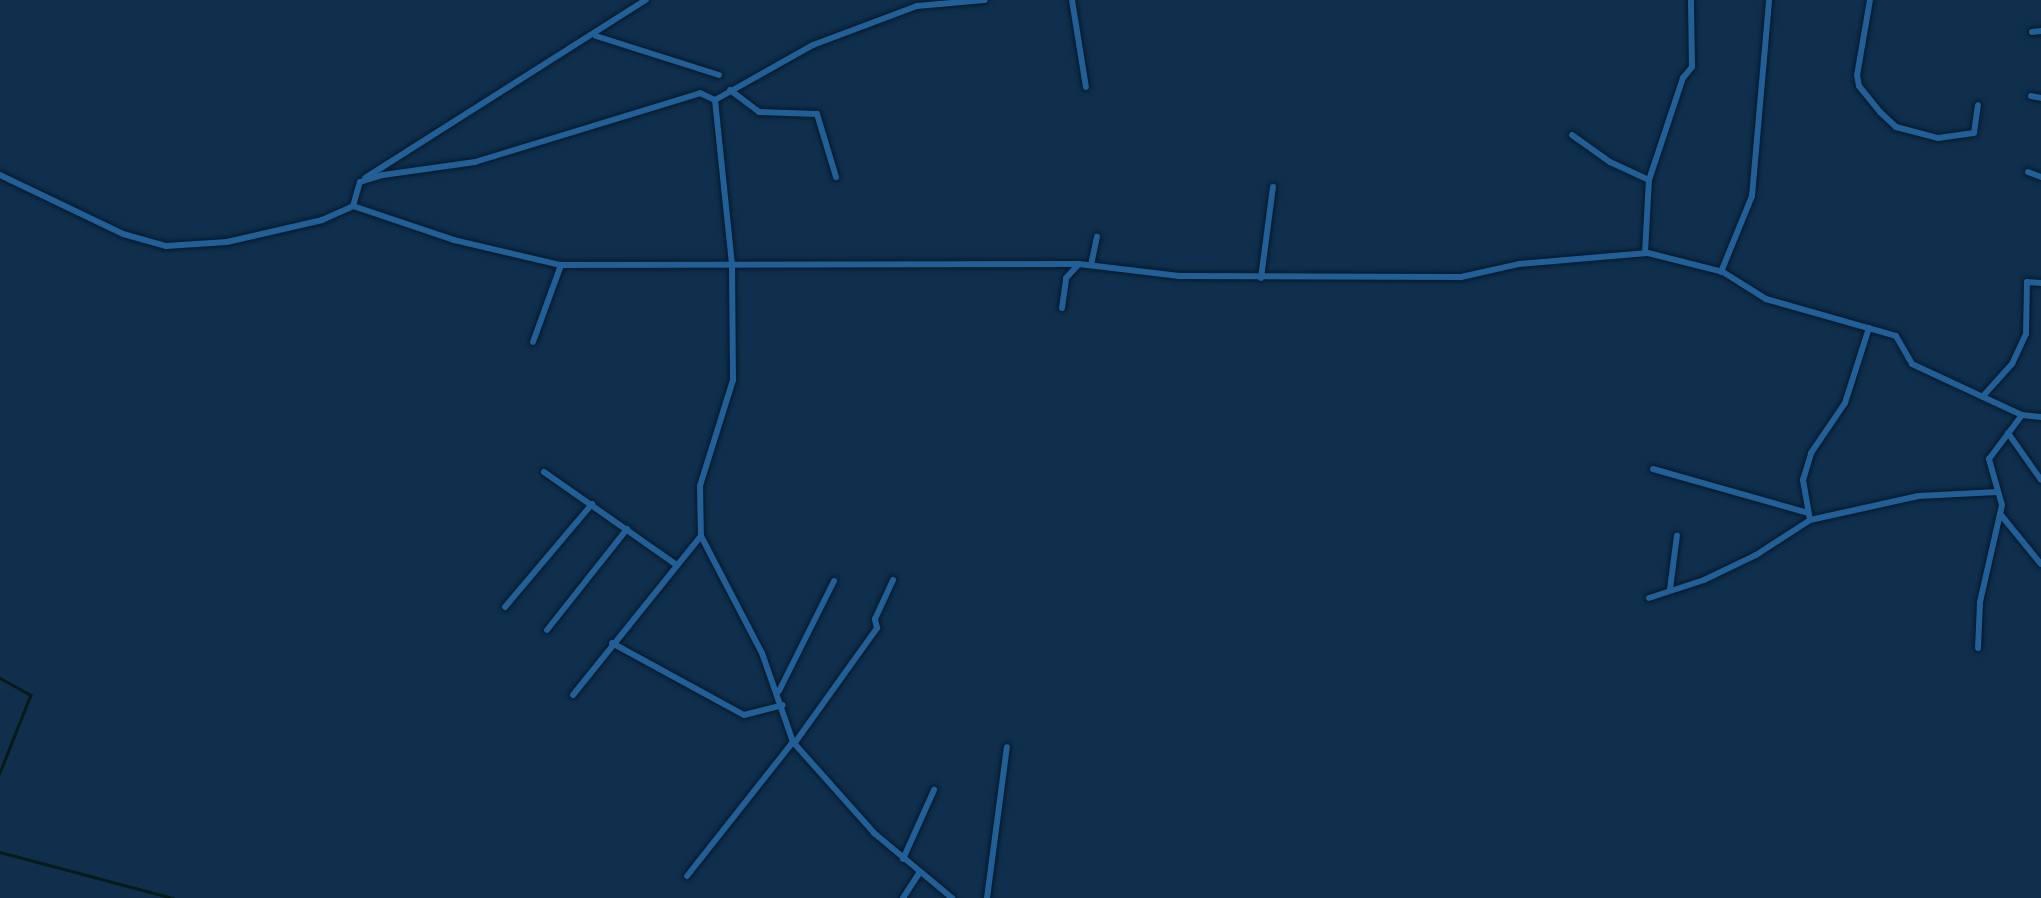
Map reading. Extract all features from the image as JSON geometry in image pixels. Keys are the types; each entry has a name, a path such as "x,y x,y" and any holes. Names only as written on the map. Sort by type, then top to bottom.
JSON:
{"street":[{"path":"354,206 360,182 376,168 646,0"},
{"path":"716,100 813,45 918,6 985,0"},
{"path":"1072,0 1086,87"},
{"path":"1645,253 1649,180 1683,78 1692,67 1690,0"},
{"path":"1720,272 1752,196 1769,0"},
{"path":"1870,0 1857,75 1858,86 1880,112 1896,127 1938,138 1974,134 1978,106"},
{"path":"595,35 720,75"},
{"path":"730,90 759,112 817,114 836,177"},
{"path":"360,182 475,162 700,93 716,100"},
{"path":"2031,96 2041,98"},
{"path":"716,100 732,265 734,380 700,486 702,536 778,692 794,743 902,858 952,898"},
{"path":"1572,134 1610,162 1649,180"},
{"path":"2028,172 2041,177"},
{"path":"0,175 123,234 166,246 226,242 322,220 354,206 454,240 562,265 1091,264 1179,276 1461,277 1519,264 1645,253 1720,272 1766,299 1896,336 1912,364 2022,415 2041,417"},
{"path":"1261,278 1273,187"},
{"path":"1091,264 1097,237"},
{"path":"1062,308 1066,278 1079,264"},
{"path":"533,342 562,265"},
{"path":"1984,395 2012,364 2026,334 2027,282 2041,283"},
{"path":"1809,516 1802,480 1811,453 1845,403 1869,328"},
{"path":"1978,648 1980,602 2000,514 1988,459 2022,415"},
{"path":"2008,433 2041,480"},
{"path":"1653,469 1809,516"},
{"path":"544,472 677,565"},
{"path":"1649,598 1704,580 1739,563 1809,516 1918,496 1998,492"},
{"path":"505,607 592,504"},
{"path":"2000,514 2041,564"},
{"path":"547,630 627,529"},
{"path":"1670,589 1677,534"},
{"path":"573,696 702,536"},
{"path":"687,876 794,743 873,634 893,580"},
{"path":"778,692 834,582"},
{"path":"612,643 744,715 783,706"},
{"path":"987,898 1007,746"},
{"path":"902,858 934,790"},
{"path":"903,898 920,872"}],"waterway":[{"path":"0,678 31,695 0,773"},
{"path":"0,852 173,898"}]}
